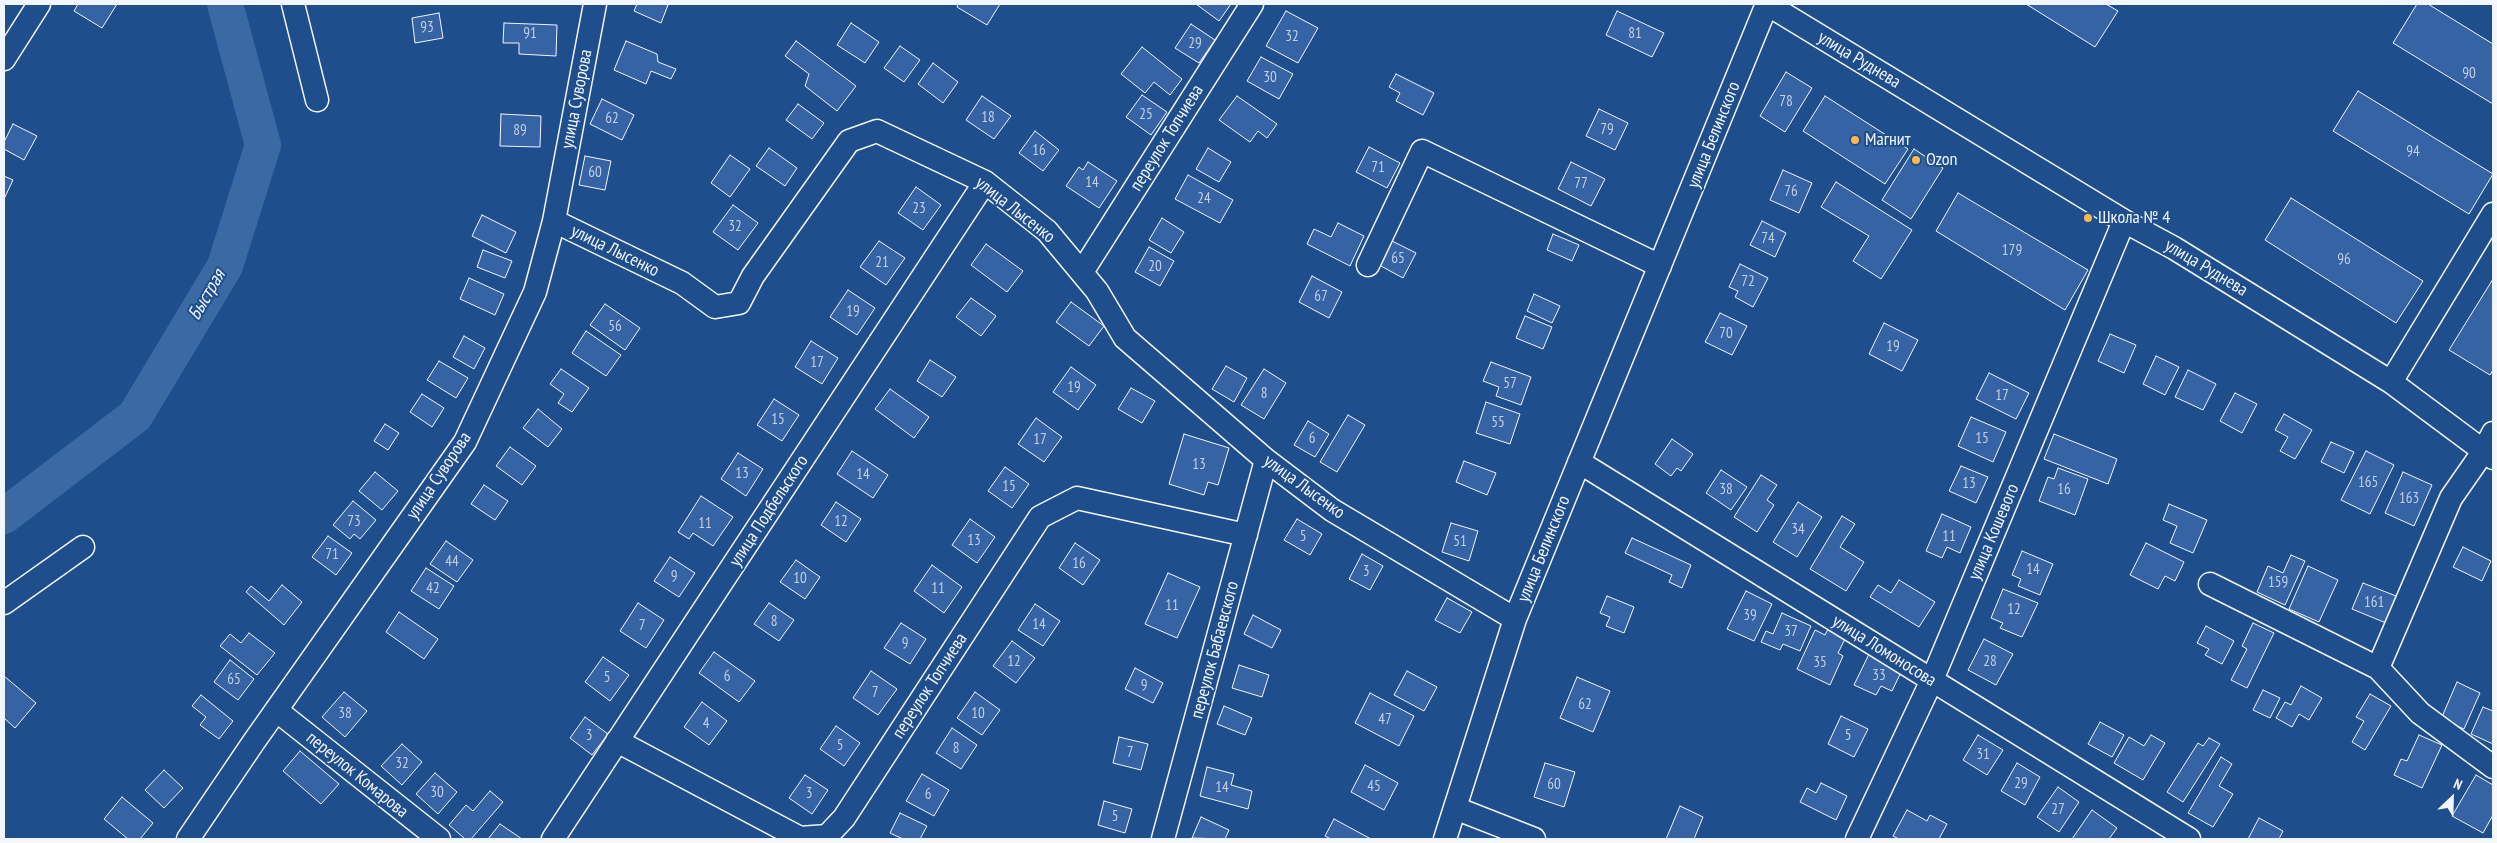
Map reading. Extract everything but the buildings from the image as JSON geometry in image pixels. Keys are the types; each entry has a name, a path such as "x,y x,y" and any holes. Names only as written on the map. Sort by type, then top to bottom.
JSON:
{"street":[{"path":"4,59 39,4"},
{"path":"293,4 317,100"},
{"name":"улица Суворова","path":"188,839 464,442 535,292 554,221 594,4"},
{"name":"переулок Топчиева","path":"1082,272 1252,4"},
{"name":"улица Руднева","path":"1767,4 2124,221 2174,248 2391,382 2490,448 2451,498 2378,668"},
{"name":"улица Белинского","path":"1445,839 1515,619 1767,4"},
{"name":"улица Лысенко","path":"554,221 682,283 715,307 739,303 753,276 849,141 877,131 985,182 1047,231 1097,291 1125,338 1266,460 1332,510 1515,619"},
{"path":"1368,265 1422,150 1660,266"},
{"name":"улица Подбельского","path":"553,839 985,182"},
{"path":"2391,382 2493,214"},
{"name":"улица Кошевого","path":"1857,839 1932,680 2124,221"},
{"name":"переулок Бабаевского","path":"1163,839 1266,460"},
{"name":"улица Ломоносова","path":"1580,462 2190,839"},
{"name":"переулок Топчиева","path":"617,741 800,838 827,836 844,818 1040,517 1077,498 1246,535"},
{"path":"4,603 83,547"},
{"path":"2210,584 2378,668 2420,713 2493,767"},
{"name":"переулок Комарова","path":"276,710 439,839"},
{"path":"1455,808 1534,839"}],"waterway":[{"name":"Быстрая","path":"4,516 135,416 225,266 263,145 225,4"}],"place":[{"name":"Магнит","path":"1855,140"},
{"name":"Ozon","path":"1916,160"},
{"name":"Школа № 4","path":"2088,218"}]}
